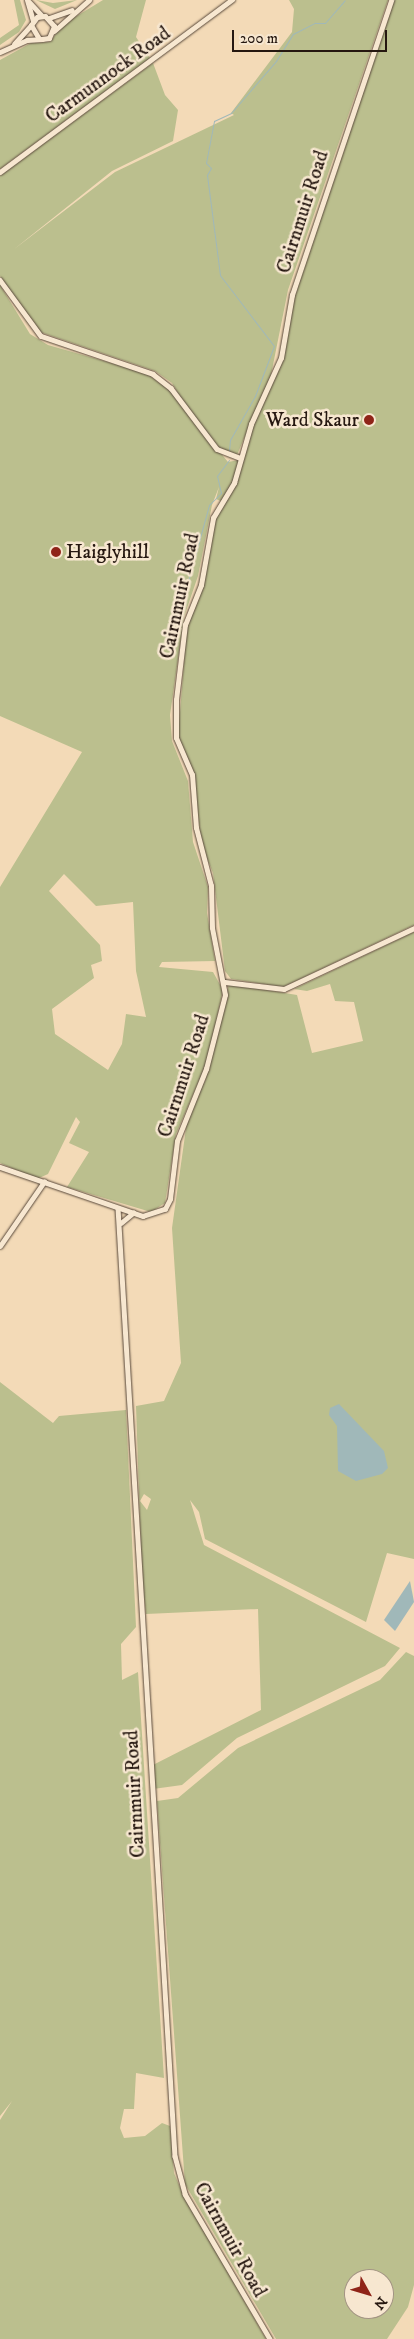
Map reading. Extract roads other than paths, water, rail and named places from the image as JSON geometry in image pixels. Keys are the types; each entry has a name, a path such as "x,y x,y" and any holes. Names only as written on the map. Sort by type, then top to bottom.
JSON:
{"street":[{"path":"27,0 42,16 49,18 74,10"},
{"path":"27,0 32,23 39,39"},
{"path":"0,52 14,45 39,39 53,33 74,10 89,0"},
{"name":"Carmunnock Road","path":"0,172 232,0"},
{"name":"Cairnmuir Road","path":"270,2339 185,2194 175,2156 150,1794 121,1223 118,1208 133,1213 154,1216 170,1199 177,1141 206,1069 225,982 212,928 211,886 196,828 192,774 176,738 176,700 185,625 201,585 213,518 234,483 240,458 281,358 292,295 391,0"},
{"path":"14,45 32,23 42,16"},
{"path":"49,18 53,33"},
{"path":"0,280 41,336 153,374 171,388 217,449 240,458"},
{"path":"225,982 284,989 414,928"},
{"path":"0,1167 118,1208"},
{"path":"0,1246 44,1182"},
{"path":"121,1223 133,1213"}],"water":[{"path":"339,1404 384,1451 388,1468 382,1474 356,1481 338,1471 337,1426 329,1415 330,1408"},
{"path":"410,1581 414,1602 395,1631 384,1620"}],"waterway":[{"path":"229,451 230,440 255,396 274,346 220,275 207,175 211,168 206,163 214,121 231,113 276,61 293,34 315,23 325,23 345,0"},
{"path":"182,603 209,505 221,493 217,476 229,460"}],"place":[{"name":"Ward Skaur","path":"369,420"},
{"name":"Haiglyhill","path":"56,552"}]}
